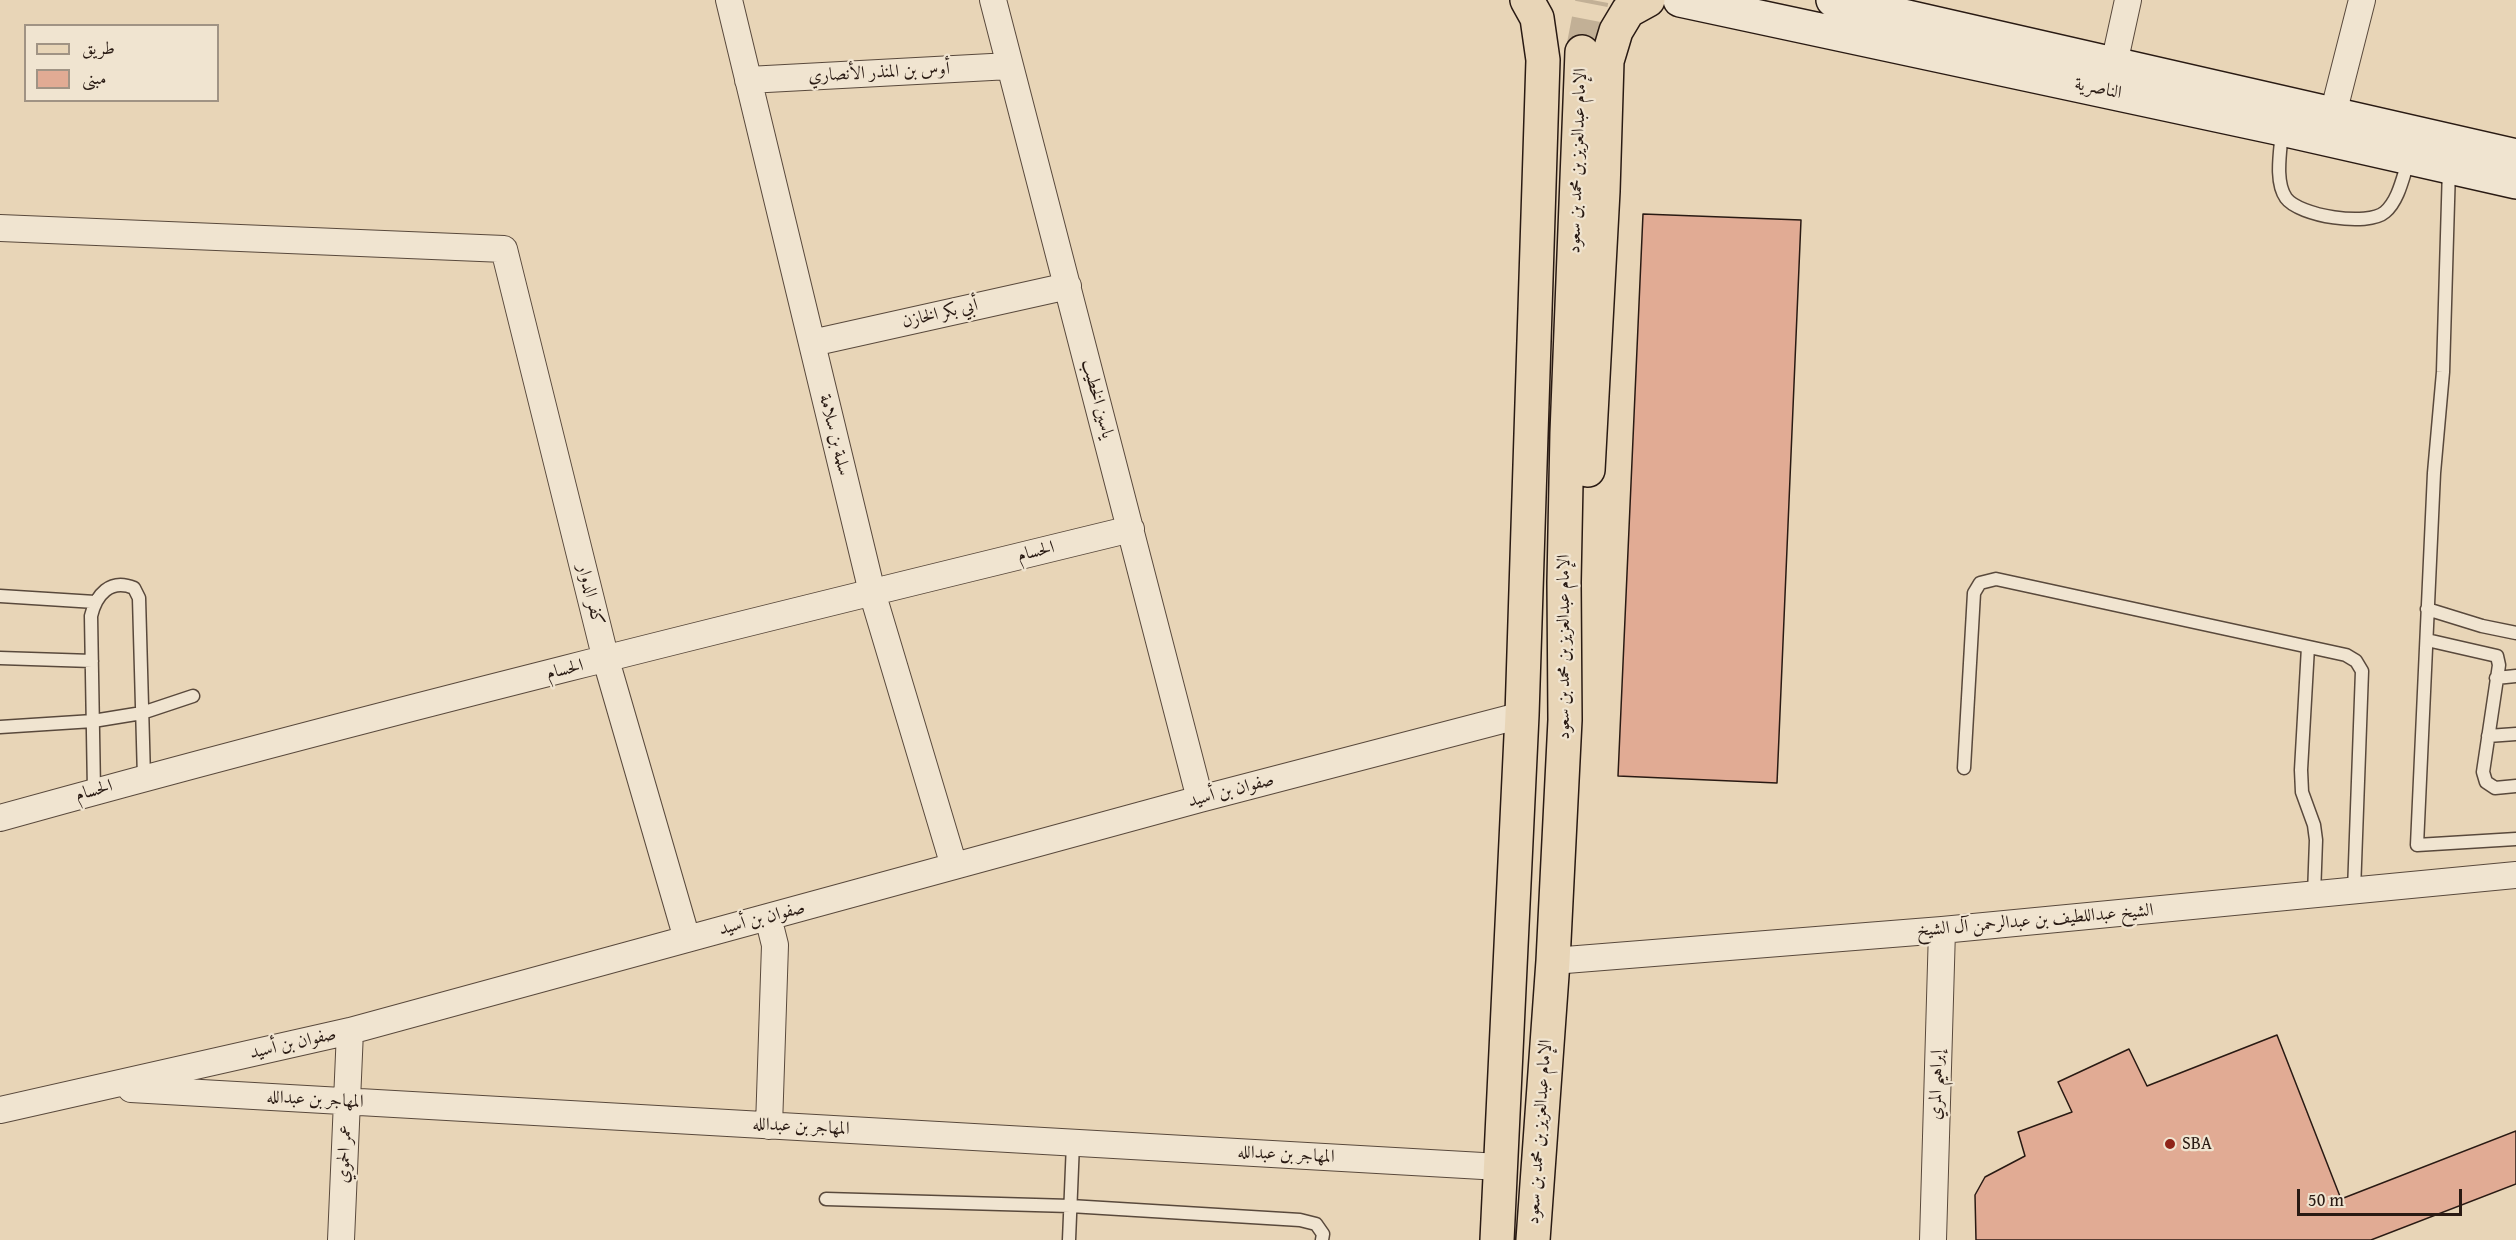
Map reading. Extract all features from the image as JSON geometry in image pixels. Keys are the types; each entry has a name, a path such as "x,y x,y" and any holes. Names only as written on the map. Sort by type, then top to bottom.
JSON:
{"main road":[{"name":"الإمام عبدالعزيز بن محمد بن سعود","path":"1497,1240 1522,715 1543,60 1537,18 1527,0"},
{"path":"1565,720 1582,572 1603,191 1607,61 1616,31 1628,11 1648,0"},
{"name":"الإمام عبدالعزيز بن محمد بن سعود","path":"1533,1240 1553,961 1565,720 1566,445 1582,52"}],"street":[{"name":"سلمة بن سلامة","path":"729,0 872,592 954,866"},
{"name":"ياسين الخطيب","path":"993,0 1200,799"},
{"name":"الناصرية","path":"1680,0 2282,129 2516,182"},
{"name":"الناصرية","path":"1833,0 1878,5 2114,64 2516,156"},
{"path":"2114,64 2128,0"},
{"path":"2333,114 2362,0"},
{"name":"أوس بن المنذر الأنصاري","path":"748,80 1010,66"},
{"name":"كفر الدوار","path":"0,228 504,249 606,660 687,939"},
{"name":"أبي بكر الخازن","path":"812,343 1068,286"},
{"name":"الحسام","path":"0,818 144,778 872,592 1131,529"},
{"name":"صفوان بن أسيد","path":"0,1110 350,1031 1200,799 1522,715"},
{"name":"الشيخ عبداللطيف بن عبدالرحمن آل الشيخ","path":"1553,961 1942,930 2516,875"},
{"path":"768,917 775,945 769,1126"},
{"name":"إبراهيم المري","path":"1933,1240 1942,930"},
{"name":"عمر الحموي","path":"341,1240 350,1031"},
{"name":"المهاجر بن عبدالله","path":"101,1087 1500,1167"}],"lane":[{"path":"2282,129 2280,180 2285,197 2297,208 2317,215 2367,219 2384,214 2394,201 2410,158"},
{"path":"2449,167 2443,372 2434,473 2417,845 2516,838"},
{"path":"1964,768 1974,593 1980,583 1996,579 2346,655 2356,661 2362,671 2354,891"},
{"path":"94,791 91,616 95,602 108,588 126,585 134,588 139,598 144,778"},
{"path":"0,596 95,602"},
{"path":"2427,609 2482,626 2516,633"},
{"path":"2427,640 2497,656 2499,664 2483,772 2486,782 2495,788 2516,786"},
{"path":"2308,647 2301,770 2302,792 2314,825 2316,840 2314,895"},
{"path":"0,658 92,661"},
{"path":"2496,678 2516,676"},
{"path":"0,727 93,721 142,713 193,696"},
{"path":"2488,736 2516,734"},
{"path":"1069,1240 1073,1143"},
{"path":"826,1199 1070,1206 1300,1221 1316,1224 1323,1234 1322,1240"}],"building":[{"path":"1643,214 1801,220 1777,783 1618,776"},
{"name":"SBA","path":"2277,1035 2341,1199 2516,1131 2516,1184 2371,1240 1976,1240 1975,1195 1985,1177 2025,1156 2018,1132 2072,1112 2058,1082 2129,1049 2147,1086"}],"tunnel":[{"path":"1582,52 1592,0"}],"place":[{"name":"SBA","path":"2170,1144"}]}
